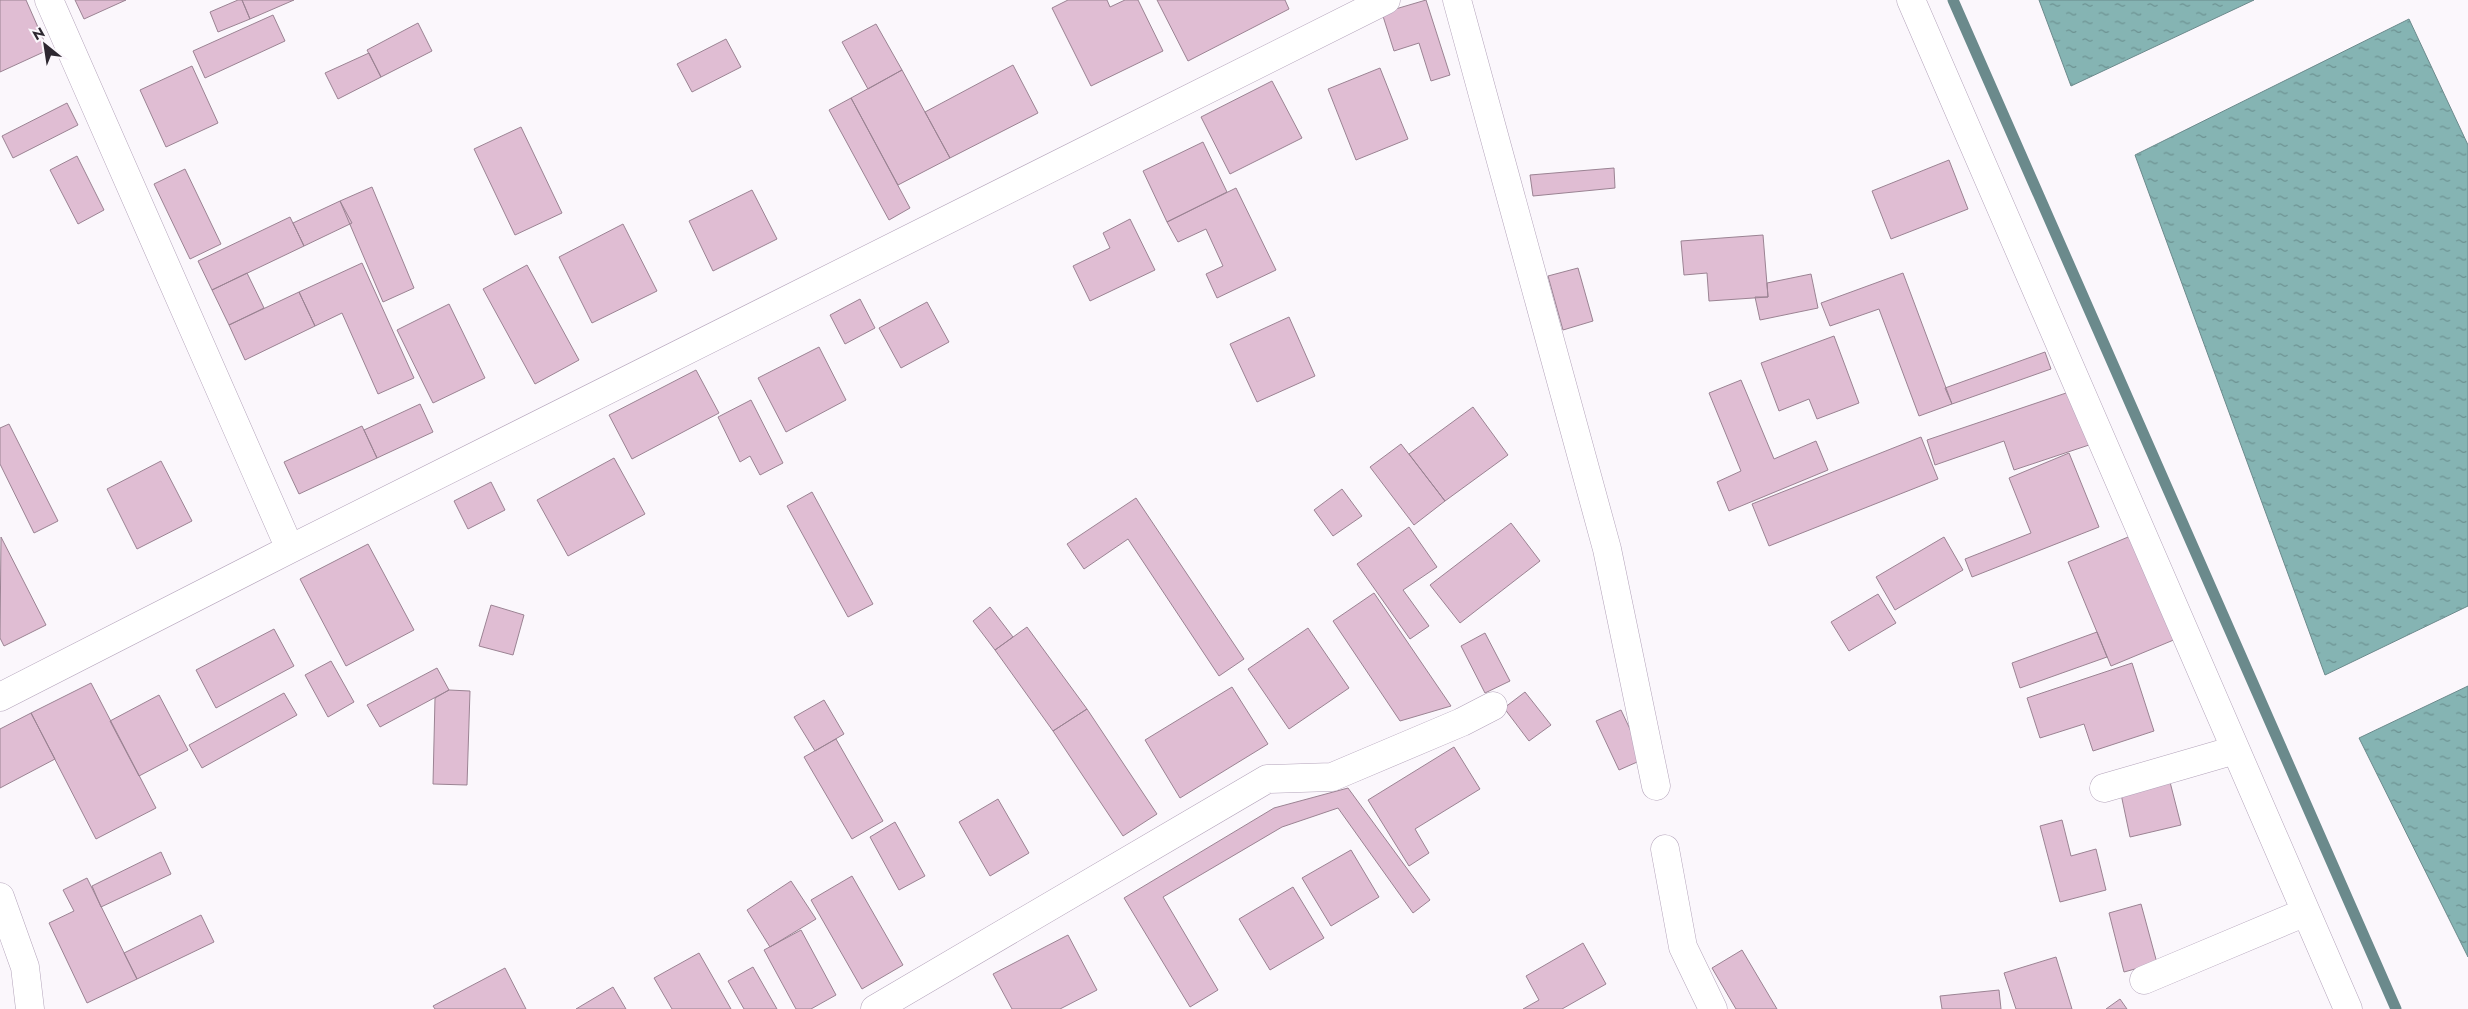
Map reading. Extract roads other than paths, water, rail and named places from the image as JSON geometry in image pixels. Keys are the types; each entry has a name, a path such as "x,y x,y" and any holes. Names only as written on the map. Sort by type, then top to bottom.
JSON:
{"street":[{"path":"49,0 290,549"},
{"path":"0,697 290,549 1386,0"},
{"path":"1457,0 1607,549 1656,786"},
{"path":"1911,0 2348,1009"},
{"path":"875,1009 1267,779 1332,777 1462,722 1493,706"},
{"path":"2104,788 2235,750"},
{"path":"1665,849 1683,947 1713,1009"},
{"path":"0,897 25,967 30,1009"},
{"path":"2144,980 2306,912"}],"water":[{"path":"2039,0 2254,0 2071,86"},
{"path":"2409,19 2468,145 2468,606 2325,675 2135,155"},
{"path":"2468,686 2468,957 2359,738"}],"waterway":[{"path":"1953,0 2396,1009"}]}
